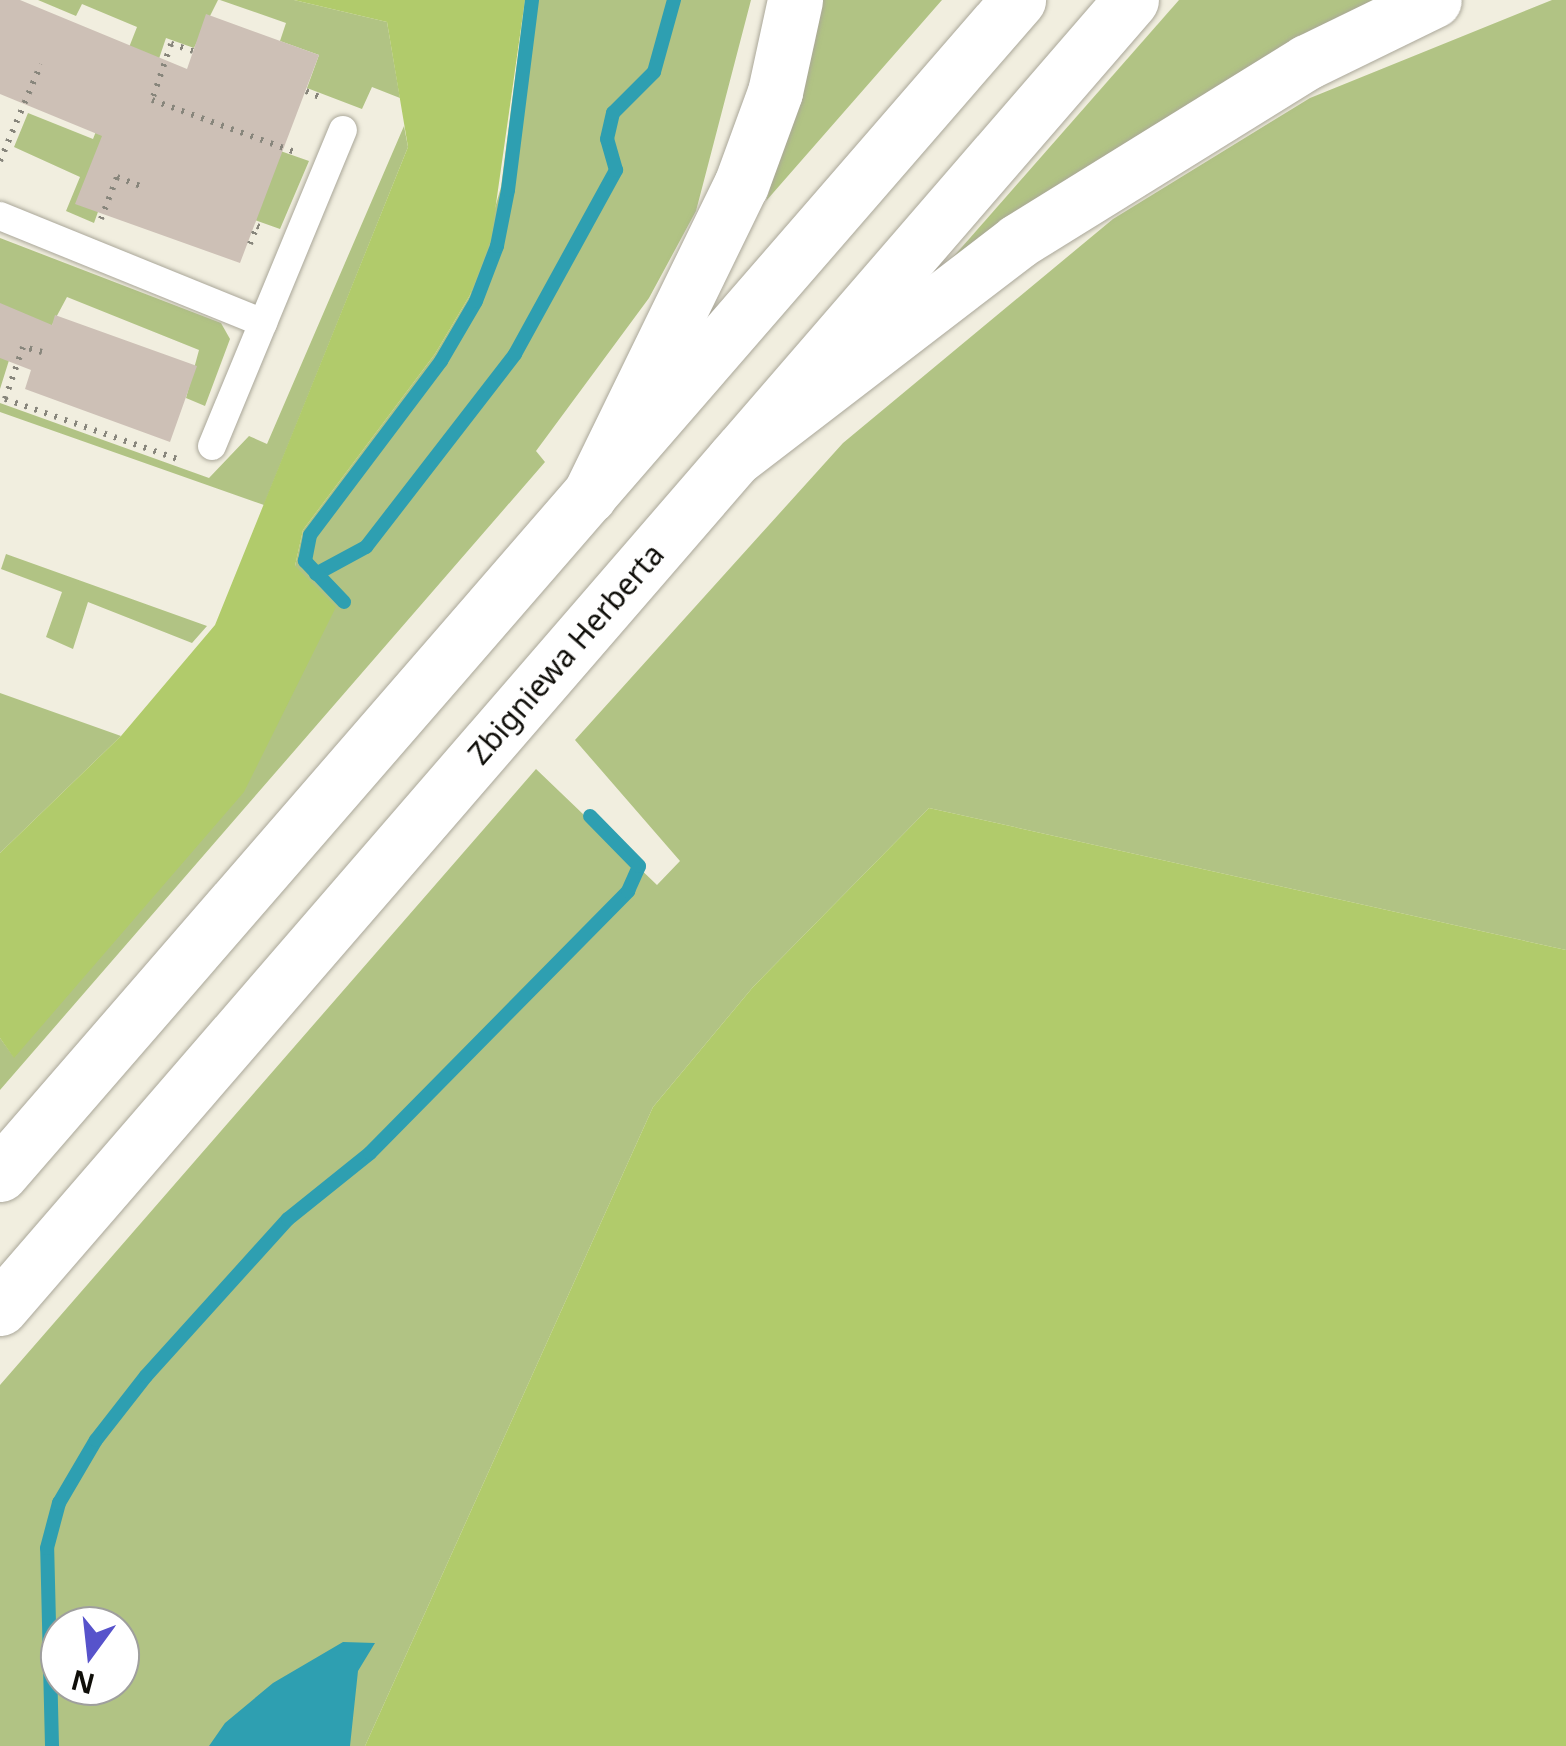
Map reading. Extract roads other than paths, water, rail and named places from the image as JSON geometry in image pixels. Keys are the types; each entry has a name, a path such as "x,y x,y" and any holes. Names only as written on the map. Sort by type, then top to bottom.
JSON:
{"main road":[{"path":"588,496 741,185 775,92 795,0"},
{"path":"0,1174 1018,0"},
{"name":"Zbigniewa Herberta","path":"0,1308 1131,0"},
{"path":"734,458 1018,241 1307,62 1434,0"}],"lane":[{"path":"212,446 343,130"},
{"path":"0,216 264,322"}],"water":[{"path":"343,1642 375,1643 358,1671 350,1746 209,1746 225,1723 273,1683"}],"waterway":[{"path":"344,602 305,561 310,535 441,361 476,301 497,246 508,190 532,0"},
{"path":"316,574 366,547 515,354 616,170 607,139 613,113 654,72 674,0"},
{"path":"52,1746 47,1548 59,1503 96,1440 146,1376 288,1219 370,1153 628,891 639,866 590,816"}]}
